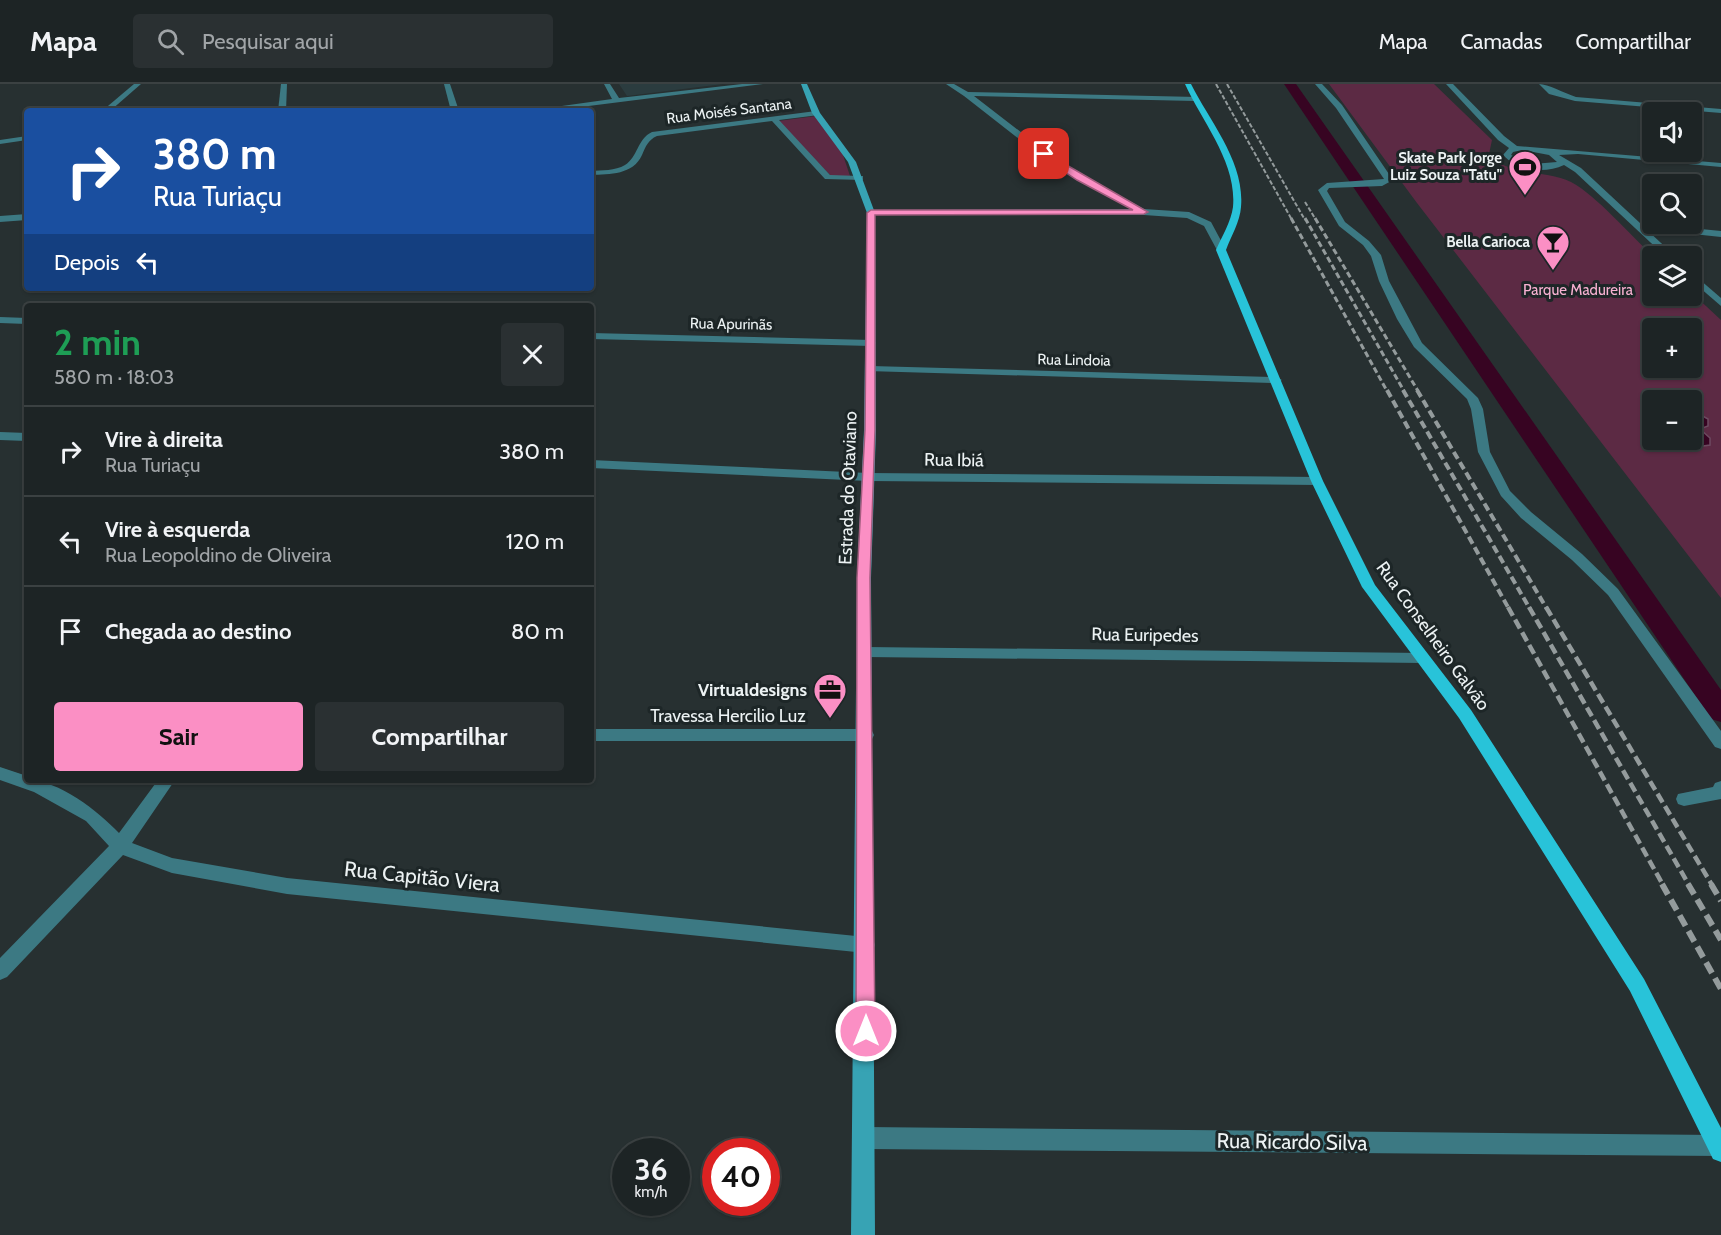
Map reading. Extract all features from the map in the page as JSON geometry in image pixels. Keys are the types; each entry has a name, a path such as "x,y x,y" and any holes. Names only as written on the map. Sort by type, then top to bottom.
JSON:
{"main road":[{"path":"1188,84 1226,157 1238,190 1237,210 1221,250"},
{"name":"Rua Conselheiro Galvão","path":"1221,250 1317,481 1370,587 1465,714 1637,985 1720,1148"}],"street":[{"path":"110,108 138,84"},
{"path":"282,108 284,84"},
{"path":"447,84 453,108"},
{"path":"607,84 615,100"},
{"path":"553,108 758,84"},
{"name":"Estrada do Otaviano","path":"804,84 816,113 846,152 860,178 871,213 871,369 864,578 866,1138 862,1235"},
{"path":"949,84 967,94 1058,165 1144,212"},
{"path":"1318,84 1339,107 1389,180 1382,183 1327,186 1322,190 1342,225 1366,243 1376,255 1402,319 1418,345 1472,398 1477,409 1484,452 1506,493 1526,515 1577,557 1613,592 1721,743"},
{"path":"1449,84 1501,138 1516,148 1552,153 1578,152 1721,165"},
{"path":"1542,84 1552,92 1575,99 1721,111"},
{"path":"967,94 1195,99"},
{"name":"Rua Moisés Santana","path":"594,173 610,172 633,163 646,138 655,134 816,113"},
{"path":"772,118 828,177 860,178"},
{"path":"0,141 24,138"},
{"path":"1516,148 1507,152 1509,158 1530,166 1559,165 1561,160"},
{"path":"1552,153 1578,170 1588,182 1659,246"},
{"path":"1547,167 1588,182"},
{"path":"871,213 1144,212 1196,216 1208,224 1221,250"},
{"path":"0,219 24,217"},
{"path":"1636,225 1721,234"},
{"path":"1702,285 1721,303"},
{"path":"0,320 24,321"},
{"name":"Rua Apurinãs","path":"594,336 871,343"},
{"name":"Rua Lindoia","path":"871,369 1276,380"},
{"path":"0,436 24,437"},
{"name":"Rua Ibiá","path":"594,464 868,477 1317,481"},
{"name":"Rua Euripedes","path":"866,652 1423,658"},
{"name":"Travessa Hercilio Luz","path":"594,735 866,735"},
{"name":"Rua Capitão Viera","path":"0,773 24,781"},
{"name":"Rua Capitão Viera","path":"29,783 92,816 120,846 172,866 287,886 866,945"},
{"path":"0,971 120,846 165,783"},
{"path":"1684,799 1719,793 1721,788"},
{"name":"Rua Ricardo Silva","path":"866,1138 1720,1148"}],"shaded area":[{"path":"619,84 723,84 627,96"},
{"path":"1702,416 1708,419 1708,426 1702,428"},
{"path":"1702,431 1710,438 1710,445 1702,446"}],"green space":[{"name":"Parque Madureira","path":"1329,84 1434,84 1492,140 1489,154 1496,161 1516,169 1571,182 1591,196 1643,246 1642,306 1702,306 1702,302 1721,320 1721,598 1417,203"},
{"path":"816,116 842,152 850,176 832,177 778,121"}],"waterway":[{"path":"1290,84 1721,712"}],"railway":[{"path":"1216,84 1292,220"},
{"path":"1227,84 1305,220"},
{"path":"1305,202 1316,220"},
{"path":"1291,218 1387,391"},
{"path":"1305,218 1404,391"},
{"path":"1315,218 1418,391"},
{"path":"1387,390 1509,609"},
{"path":"1403,390 1530,609"},
{"path":"1417,390 1547,609"},
{"path":"1508,607 1663,885"},
{"path":"1529,607 1689,885"},
{"path":"1546,607 1712,885"},
{"path":"1662,884 1721,989"},
{"path":"1688,884 1721,940"},
{"path":"1711,884 1721,901"}],"place":[{"name":"Skate Park Jorge Luiz Souza \"Tatu\"","path":"1525,196"},
{"name":"Bella Carioca","path":"1553,271"},
{"name":"Virtualdesigns","path":"830,719"}],"route":[{"path":"866,1031 864,578 870,430 871,213 1144,212 1080,178 1044,154"}]}
